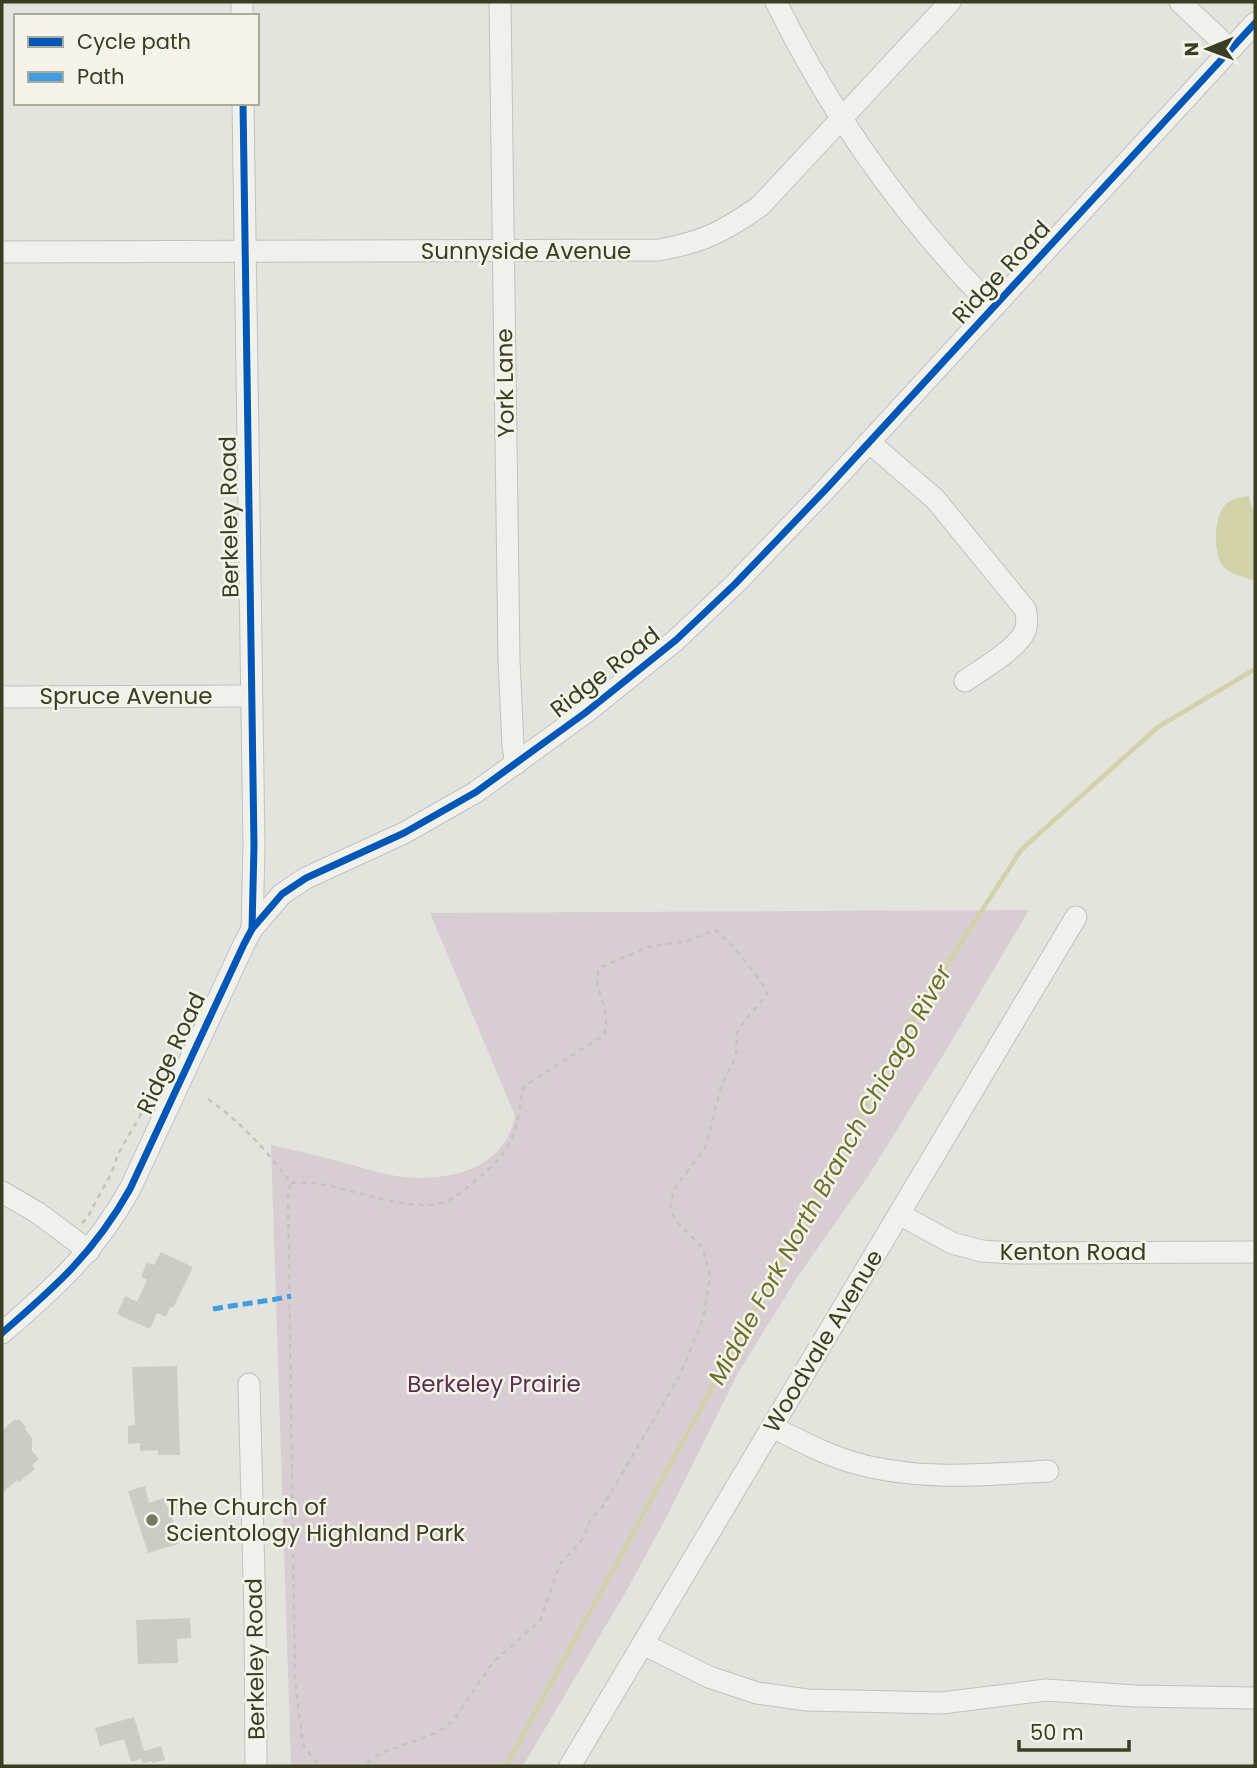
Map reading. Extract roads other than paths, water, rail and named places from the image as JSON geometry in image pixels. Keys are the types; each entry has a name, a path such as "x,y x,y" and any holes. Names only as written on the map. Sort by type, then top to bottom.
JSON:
{"street":[{"name":"York Lane","path":"500,2 509,660 516,764"},
{"path":"776,2 823,88 861,148 903,206 972,285 995,306"},
{"name":"Sunnyside Avenue","path":"2,252 659,250 693,244 730,228 760,206 950,2"},
{"path":"1180,2 1230,49"},
{"name":"Ridge Road","path":"2,1333 61,1282 89,1251 113,1218 130,1189 252,929 282,894 306,878 435,817 476,792 676,640 744,574 869,442 1255,23"},
{"name":"Berkeley Road","path":"243,105 254,846 252,929"},
{"path":"869,442 935,499 1025,608 1028,622 1025,632 1016,644 965,681"},
{"name":"Spruce Avenue","path":"2,697 251,696"},
{"name":"Woodvale Avenue","path":"570,1766 1076,917"},
{"path":"2,1192 38,1213 89,1251"},
{"name":"Kenton Road","path":"899,1214 952,1243 982,1251 1255,1252"},
{"name":"Berkeley Road","path":"249,1384 256,1766"},
{"path":"772,1427 814,1448 855,1463 900,1472 955,1477 1048,1471"},
{"path":"643,1644 709,1677 757,1693 807,1700 942,1703 989,1695 1046,1690 1135,1696 1255,1698"}],"waterway":[{"name":"Middle Fork North Branch Chicago River","path":"506,1766 920,1006 1021,850 1158,727 1255,669"}],"place":[{"name":"The Church of Scientology Highland Park","path":"152,1520"}],"park label":[{"name":"Berkeley Prairie","path":"494,1384"}]}
